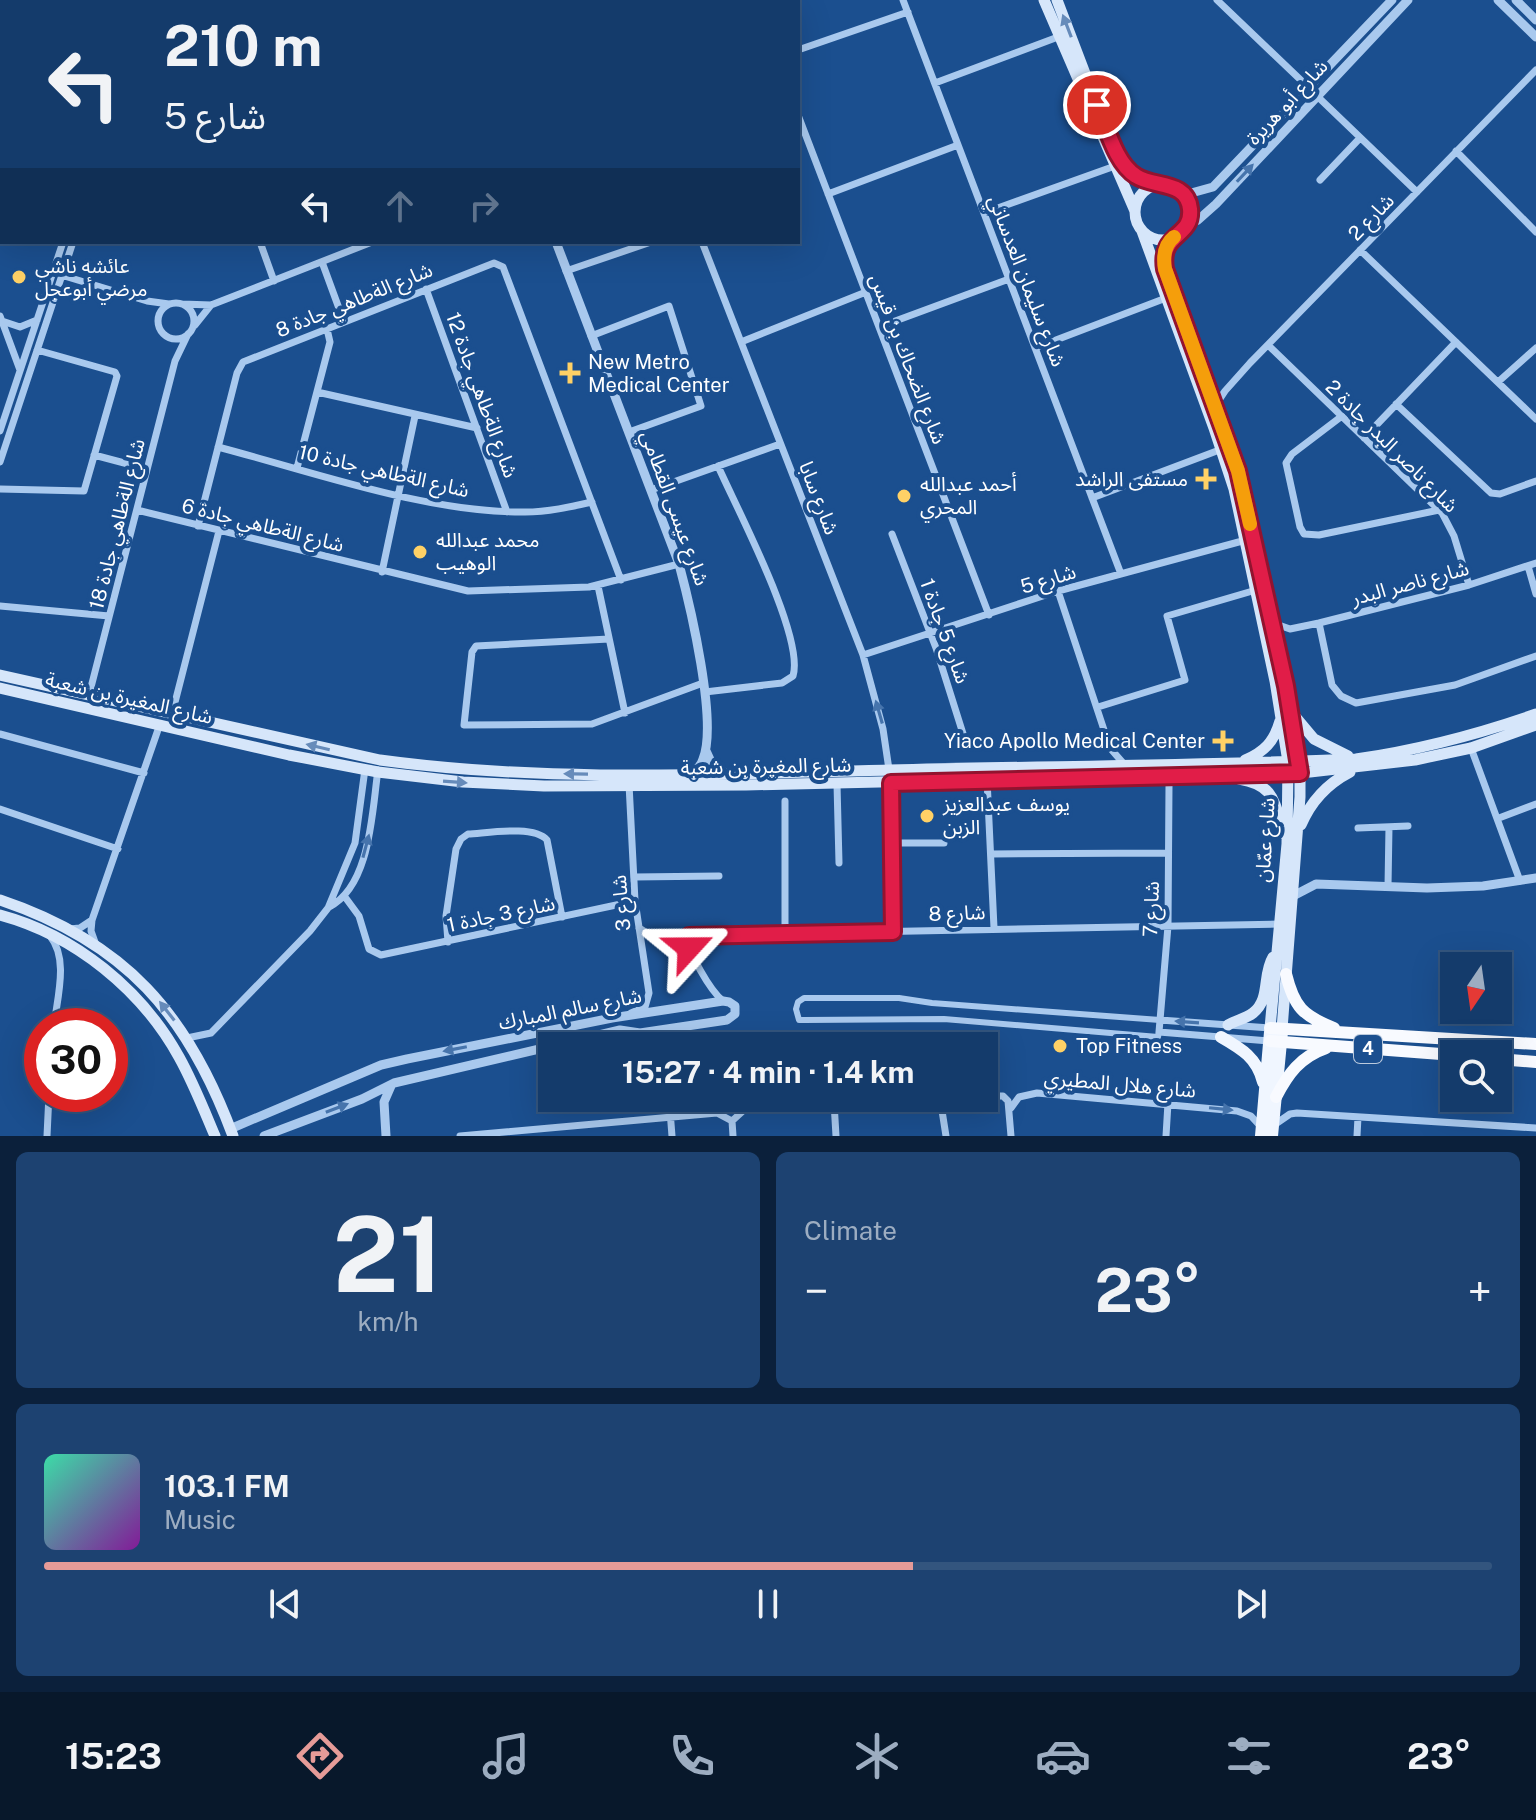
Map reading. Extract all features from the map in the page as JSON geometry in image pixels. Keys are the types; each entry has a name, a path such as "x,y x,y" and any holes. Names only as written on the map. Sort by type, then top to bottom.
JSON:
{"highway":[{"path":"1286,974 1291,994 1302,1010 1319,1022 1345,1033"},
{"name":"4","path":"1276,1035 1345,1033 1536,1044"},
{"name":"4","path":"1276,1035 1333,1046 1440,1054"},
{"path":"1404,1051 1405,1037"},
{"path":"1271,1095 1299,1063 1333,1046"},
{"path":"1516,1060 1536,1055"},
{"path":"1512,1060 1536,1062"}],"main road":[{"path":"1044,0 1142,231 1153,238 1172,239 1188,224 1190,206 1175,187 1140,179 1124,165 1097,105 1057,0"},
{"path":"1135,211 1141,194 1157,185"},
{"name":"شارع عمّان","path":"1142,231 1222,449 1286,713"},
{"name":"شارع عمّان","path":"1172,239 1165,253 1165,269 1238,471 1277,642 1294,767 1295,869 1286,974 1276,1035"},
{"name":"شارع المغيرة بن شعبة","path":"0,675 373,764"},
{"name":"شارع المغيرة بن شعبة","path":"0,688 289,755 373,764 629,780 891,783 1207,773 1356,764 1415,760 1471,748 1536,725"},
{"path":"1242,762 1261,753 1270,744 1286,713 1320,744 1356,764 1320,794 1309,807 1297,833"},
{"name":"شارع المغيرة بن شعبة","path":"1356,764 1468,738 1536,714"},
{"name":"شارع المغيرة بن شعبة","path":"629,780 691,773 1124,764 1242,762 1294,767"},
{"name":"شارع عمّان","path":"1267,1131 1276,1035 1279,924 1294,767"},
{"path":"1207,773 1249,780 1264,787 1277,806 1287,844"},
{"path":"0,900 69,929 132,972 187,1038 232,1132"},
{"path":"0,915 49,934 79,951 130,992 166,1036 192,1082 215,1136"},
{"path":"1228,1025 1259,1007 1269,964 1277,954"},
{"path":"1217,1037 1252,1058 1271,1095"},
{"name":"شارع سالم المبارك","path":"215,1136 232,1132"}],"street":[{"name":"شارع سليمان العدساني","path":"903,0 1121,574"},
{"path":"1217,0 1307,86"},
{"name":"شارع أبو هريرة","path":"1184,195 1213,187 1392,0"},
{"name":"شارع أبو هريرة","path":"1188,224 1198,220 1216,204 1408,0"},
{"path":"1498,0 1536,37"},
{"path":"1516,0 1536,20"},
{"path":"800,49 908,12"},
{"path":"935,83 1058,37"},
{"name":"شارع 2","path":"1215,406 1229,386 1268,345 1536,70"},
{"path":"1317,96 1417,192"},
{"name":"شارع الضحاك بن قيس","path":"800,120 989,615"},
{"path":"1320,180 1360,138"},
{"path":"828,194 958,145"},
{"path":"1456,151 1536,232"},
{"path":"984,213 1115,166"},
{"path":"0,431 62,244"},
{"path":"0,462 72,244"},
{"path":"261,244 274,281"},
{"name":"شارع الةطاهي جادة 18","path":"182,304 211,305 367,244"},
{"name":"شارع عيسى القطامي","path":"557,244 679,564 692,613 704,688 706,751"},
{"path":"566,271 645,244"},
{"name":"شارع سابا","path":"703,244 863,655 883,729 890,770"},
{"path":"1360,250 1536,419"},
{"path":"322,262 344,322"},
{"name":"شارع الةطاهي جادة 8","path":"198,526 237,373 243,362 491,263 503,267 621,580"},
{"path":"61,275 147,301 182,304 193,313 191,330 175,339 166,336"},
{"path":"879,327 1009,279"},
{"name":"شارع الةطاهي جادة 12","path":"426,289 507,512"},
{"path":"741,342 866,292"},
{"path":"1035,348 1166,298"},
{"path":"147,301 166,336 175,361"},
{"path":"158,319 169,304"},
{"name":"شارع الةطاهي جادة 18","path":"89,695 175,361 191,330 211,305"},
{"path":"591,336 669,306 701,406 629,432"},
{"path":"1,319 20,327 37,320"},
{"path":"1,319 20,371"},
{"path":"297,468 330,342 327,329"},
{"path":"1364,438 1456,342"},
{"name":"شارع ناصر البدر جادة 2","path":"1268,345 1439,510 1454,536 1469,585"},
{"path":"1498,382 1536,348"},
{"path":"0,489 84,491 117,374 37,350"},
{"path":"1208,386 1229,386"},
{"path":"317,392 477,428"},
{"path":"1396,404 1491,493 1500,494 1536,481"},
{"path":"382,572 415,416"},
{"path":"1342,416 1292,454 1286,463 1304,534 1316,535 1439,510"},
{"path":"651,490 780,444"},
{"name":"شارع الةطاهي جادة 10","path":"218,447 444,505 507,512 546,511 592,502"},
{"path":"1092,498 1222,449"},
{"path":"94,455 147,469"},
{"path":"609,639 476,646 472,652 464,725 587,725 704,688 782,683 793,676 796,662 784,617 718,466"},
{"name":"شارع الةطاهي جادة 6","path":"137,510 382,572 478,592 598,586 679,564"},
{"path":"172,714 219,531"},
{"name":"شارع 5 جادة 1","path":"892,534 930,634 965,740"},
{"name":"شارع 5","path":"863,655 1058,591 1246,540"},
{"path":"1532,565 1536,594"},
{"name":"شارع ناصر البدر","path":"1290,629 1469,585 1532,565"},
{"path":"598,586 625,713"},
{"path":"1098,707 1185,680 1167,616 1256,590"},
{"path":"1058,591 1110,748 1124,764"},
{"path":"0,606 109,616"},
{"path":"1273,623 1290,629 1277,642"},
{"path":"1319,623 1332,685 1341,696 1356,703 1455,685 1536,656"},
{"path":"97,946 92,936 92,920 160,724"},
{"path":"0,734 144,773"},
{"path":"1096,765 1105,758 1110,748"},
{"path":"1471,748 1520,881"},
{"path":"706,751 712,764 724,772"},
{"path":"691,773 700,766 706,751"},
{"path":"328,908 345,897 366,848 373,764"},
{"path":"187,1038 211,1033 310,931 328,908 355,843 373,764"},
{"path":"890,770 893,932"},
{"path":"987,779 994,928"},
{"name":"شارع 3","path":"625,1015 645,1007 648,1001 635,901 629,780"},
{"path":"837,784 839,863"},
{"name":"شارع 7","path":"1159,1032 1168,926 1169,786"},
{"path":"785,801 785,935"},
{"path":"1499,818 1536,804"},
{"path":"0,809 118,849"},
{"path":"1358,828 1408,826"},
{"path":"1388,886 1389,827"},
{"path":"448,942 446,916 456,849 468,834 532,831 543,835 547,840 562,917"},
{"path":"891,843 944,843"},
{"path":"991,854 1168,853"},
{"path":"1295,869 1316,884"},
{"path":"634,877 719,876"},
{"path":"1293,896 1316,884 1483,886 1536,878"},
{"name":"شارع 3 جادة 1","path":"345,897 359,916 368,947 373,953 381,955 635,901"},
{"path":"69,929 83,927 92,920"},
{"name":"شارع 8","path":"639,928 652,936 689,936 1279,924"},
{"path":"49,934 58,949 60,967 56,1008"},
{"path":"689,936 689,948 714,993 723,1001"},
{"path":"60,967 68,953 79,951"},
{"path":"885,997 1228,1025 1276,1035 1217,1037 1159,1032 1158,1037 944,1019 799,1020 796,1009 798,1002 804,998 885,997"},
{"name":"شارع سالم المبارك","path":"232,1132 381,1065 625,1015 723,1001 735,1006 735,1014 730,1019 661,1031 640,1033 620,1030 394,1083 362,1099 264,1136"},
{"path":"1212,1024 1218,1030 1217,1037"},
{"path":"386,1136 386,1095 394,1083"},
{"path":"311,1118 306,1105 323,1089"},
{"name":"شارع هلال المطيري","path":"1011,1108 1019,1097 1037,1093 1168,1103 1246,1113 1267,1131"},
{"path":"998,1097 1006,1097 1011,1108 1011,1136"},
{"path":"362,1099 376,1103 385,1116"},
{"path":"1166,1136 1168,1103"},
{"path":"47,1136 48,1112"},
{"path":"671,1112 672,1136"},
{"path":"732,1121 742,1112"},
{"path":"835,1112 836,1136"},
{"path":"942,1112 946,1136"},
{"path":"460,1136 717,1113 732,1121"},
{"path":"1267,1131 1290,1114 1309,1113 1536,1128"},
{"path":"1357,1136 1358,1117"},
{"path":"732,1121 733,1136"},
{"path":"559,1127 560,1136"}],"slow traffic":[{"path":"1174,237 1165,253 1165,269 1238,471 1250,524"}],"place":[{"name":"عائشه ناشي مرضي أبوعجل","path":"19,277"},
{"name":"New Metro Medical Center","path":"570,373"},
{"name":"مستفى الراشد","path":"1206,479"},
{"name":"أحمد عبدالله المحري","path":"904,496"},
{"name":"محمد عبدالله الوهيب","path":"420,552"},
{"name":"Yiaco Apollo Medical Center","path":"1223,741"},
{"name":"يوسف عبدالعزيز الزبن","path":"927,816"},
{"name":"Top Fitness","path":"1060,1046"}],"route":[{"path":"689,948 689,936 893,932 891,783 1300,773 1286,686 1238,471 1165,269 1166,248 1188,224 1190,206 1175,187 1157,185 1130,172 1097,105"}]}
